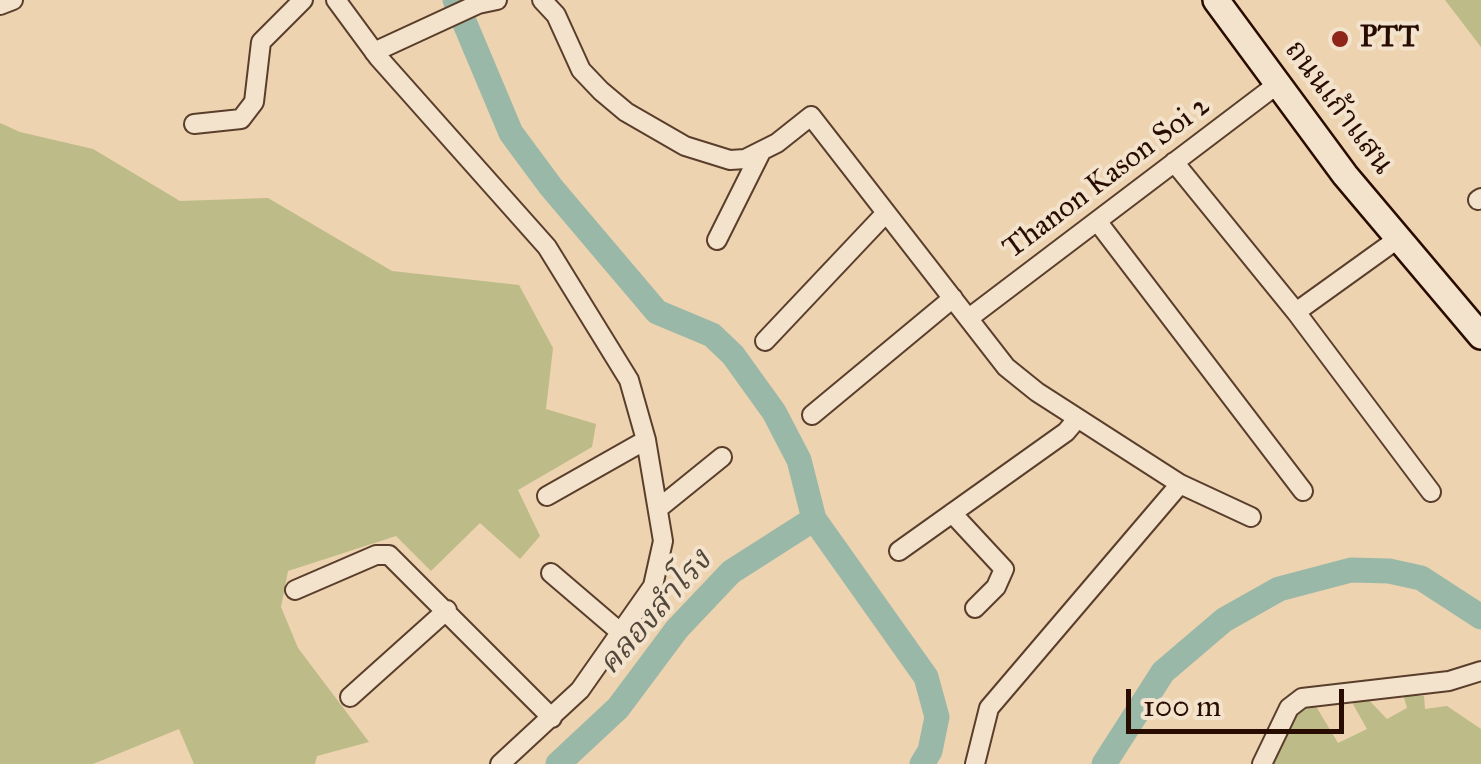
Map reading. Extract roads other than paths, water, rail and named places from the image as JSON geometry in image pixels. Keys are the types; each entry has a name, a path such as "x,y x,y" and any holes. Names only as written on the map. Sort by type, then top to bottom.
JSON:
{"main road":[{"name":"ถนนเก้าแสน","path":"1216,0 1346,175 1481,336"},
{"name":"ถนนเก้าแสน","path":"1405,245 1428,288 1481,355"}],"street":[{"path":"0,5 13,0"},
{"path":"194,124 242,119 254,102 261,42 303,0"},
{"path":"336,0 374,52 547,247 629,380 646,440 659,508 660,571 580,690 500,764"},
{"path":"374,52 478,4 497,0"},
{"path":"542,0 556,15 581,70 626,112 684,146 730,160 760,154 811,116 1006,366 1077,419 1180,484 1251,517"},
{"name":"Thanon Kason Soi 2","path":"970,318 1279,83"},
{"path":"717,240 760,154"},
{"path":"1174,162 1296,312 1431,492"},
{"path":"765,341 886,214"},
{"path":"1097,221 1303,492"},
{"path":"1296,312 1405,245"},
{"path":"812,415 953,298"},
{"path":"899,551 1077,419"},
{"path":"547,496 646,440"},
{"path":"659,508 722,458"},
{"path":"975,764 989,708 1180,484"},
{"path":"952,513 1004,569 996,587 975,608"},
{"path":"295,590 376,555 389,556 552,718"},
{"path":"550,573 620,632"},
{"path":"350,697 447,610"},
{"path":"1262,764 1289,708 1302,698 1449,681 1480,671"}],"waterway":[{"path":"455,0 511,133 551,187 657,312 712,335 733,355 774,412 799,460 814,519 926,677 937,717 930,751 922,764"},
{"name":"คลองสำโรง","path":"558,764 618,708 677,629 731,572 814,519"},
{"path":"1104,764 1163,672 1224,620 1279,589 1351,570 1389,571 1421,578 1481,617"}],"place":[{"name":"PTT","path":"1340,39"}]}
